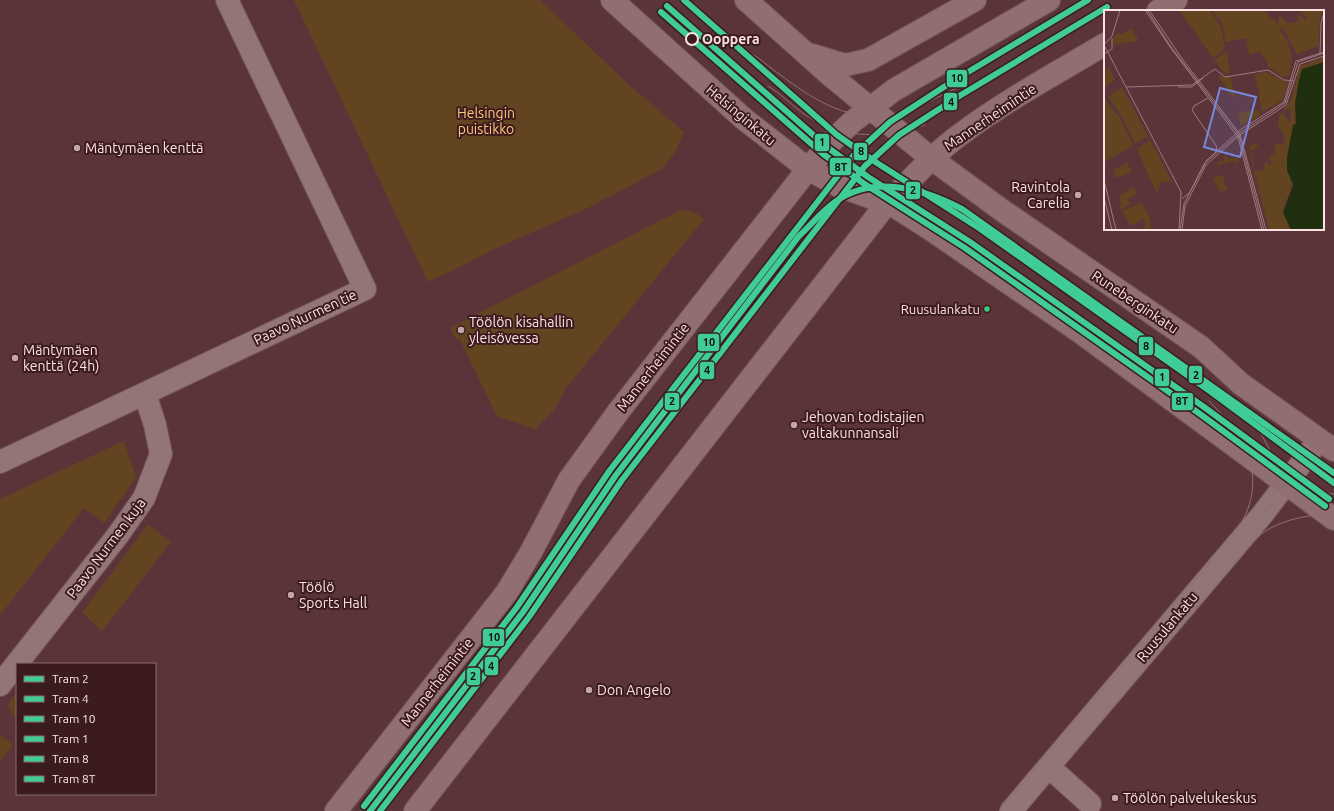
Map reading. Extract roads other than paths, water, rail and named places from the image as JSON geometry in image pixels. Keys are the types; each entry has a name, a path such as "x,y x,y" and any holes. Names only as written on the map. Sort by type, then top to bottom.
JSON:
{"main road":[{"name":"Helsinginkatu","path":"612,0 744,119 808,169 839,186 887,204"},
{"path":"746,0 803,52 932,159"},
{"path":"803,52 838,64 845,65 862,62 905,40 975,0"},
{"name":"Mannerheimintie","path":"336,811 507,592 531,552 569,480 618,412 808,169 832,142 869,108 894,90 1049,0"},
{"path":"1160,10 1176,0"},
{"name":"Mannerheimintie","path":"415,811 887,204 932,159 962,133 991,113 1104,45"},
{"name":"Runeberginkatu","path":"932,159 1003,211 1201,347 1241,384 1326,445"},
{"path":"887,204 933,231 1074,328 1334,519"}],"street":[{"name":"Paavo Nurmen tie","path":"0,462 365,289 227,0"},
{"name":"Paavo Nurmen kuja","path":"17,663 118,535 144,498 161,454 155,425 145,394"},
{"name":"Ruusulankatu","path":"1011,811 1286,485 1326,445"},
{"name":"Paavo Nurmen kuja","path":"0,685 16,665"},
{"path":"1049,767 1090,804"}],"tram line":[{"name":"8","path":"684,0 837,135 877,163 979,228 1214,394 1334,483"},
{"name":"10","path":"364,806 517,607 610,470 853,156 890,122 953,81 1088,0"},
{"name":"1","path":"667,6 827,147 868,177 970,242 1204,407 1329,499"},
{"name":"4","path":"380,811 529,617 622,480 865,166 899,135 961,95 1107,7"},
{"name":"8T","path":"661,12 823,154 863,183 965,248 1200,414 1325,506"},
{"path":"754,55 800,89 834,108 851,114 870,116 898,113 924,104 957,88"},
{"path":"768,86 807,116 836,130 850,133 879,134 925,125"},
{"name":"2","path":"370,811 523,612 616,475 799,236 830,206 850,193 866,188 899,188 932,196 962,209 1334,473"},
{"path":"1228,396 1258,430 1272,457 1275,471 1275,486 1272,502 1267,509 1254,537"},
{"path":"999,811 1227,543 1244,518 1250,501 1253,484 1247,454 1231,426 1209,401"},
{"path":"1241,530 1272,506 1283,501 1294,497 1307,495 1334,494"},
{"path":"1025,811 1240,555 1260,535 1277,525 1296,519 1334,513"}],"place":[{"name":"Ooppera","path":"692,39"},
{"name":"Mäntymäen kenttä","path":"77,148"},
{"name":"Ravintola Carelia","path":"1078,195"},
{"name":"Ruusulankatu","path":"987,309"},
{"name":"Töölön kisahallin yleisövessa","path":"461,330"},
{"name":"Mäntymäen kenttä (24h)","path":"15,358"},
{"name":"Jehovan todistajien valtakunnansali","path":"794,425"},
{"name":"Töölö Sports Hall","path":"291,595"},
{"name":"Don Angelo","path":"589,690"},
{"name":"Töölön palvelukeskus","path":"1115,798"}],"park label":[{"name":"Helsingin puistikko","path":"486,122"}]}
